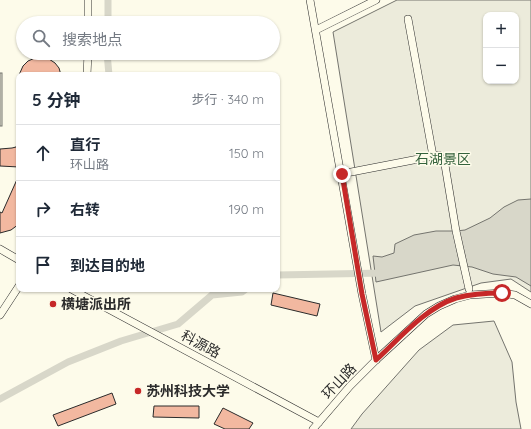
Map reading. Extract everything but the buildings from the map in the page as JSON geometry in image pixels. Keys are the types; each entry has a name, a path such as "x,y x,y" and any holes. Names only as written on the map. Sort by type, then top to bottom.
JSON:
{"street":[{"path":"88,0 88,16"},
{"path":"310,0 342,174 362,294 376,360"},
{"path":"316,30 376,0"},
{"path":"408,19 433,156"},
{"path":"87,72 88,60"},
{"path":"342,174 439,155 445,165 456,231 469,288"},
{"path":"0,250 16,258"},
{"path":"0,315 16,291"},
{"name":"科源路","path":"76,292 319,422"},
{"name":"环山路","path":"313,429 350,386 426,314 455,299 470,295 502,293 515,295 531,304"}],"green space":[{"name":"石湖景区","path":"397,0 531,0 531,292 511,279 481,283 415,306 381,332 333,32"},
{"path":"0,73 2,73 2,126 0,126"},
{"path":"494,321 512,362 516,402 521,429 351,429 362,414 419,350 453,325"}],"shaded area":[{"path":"531,199 531,286 516,277 493,274 472,267 453,265 376,282 373,256 382,257 394,253 395,244 414,235 436,231 465,230 490,218 504,207 518,200"}],"waterway":[{"path":"108,0 108,16"},
{"path":"108,60 109,72"},
{"path":"280,275 385,273"},
{"path":"0,399 68,362 121,341 178,324 212,295 242,292"}],"place":[{"name":"横塘派出所","path":"53,304"},
{"name":"苏州科技大学","path":"138,391"}],"route":[{"path":"342,174 362,294 376,360 426,314 439,306 455,299 470,295 502,293"}]}
